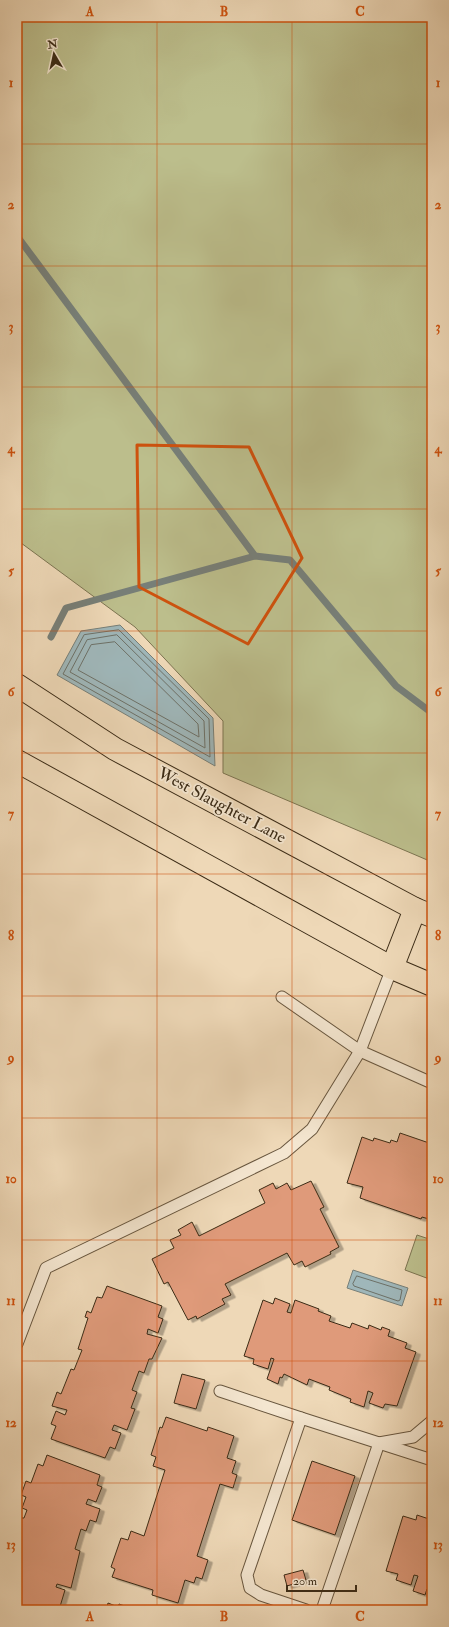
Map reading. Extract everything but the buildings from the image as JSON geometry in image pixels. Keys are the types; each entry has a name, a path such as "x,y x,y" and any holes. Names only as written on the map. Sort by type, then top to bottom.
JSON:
{"main road":[{"name":"West Slaughter Lane","path":"17,685 115,749 424,912"},
{"path":"17,761 392,968 432,985"},
{"path":"392,968 424,912"}],"lane":[{"path":"17,1344 46,1268 284,1153 312,1129 360,1051 392,968"},
{"path":"282,998 360,1051 432,1083"},
{"path":"220,1391 432,1460"},
{"path":"300,1418 246,1575 250,1588 261,1595 306,1610"},
{"path":"379,1443 413,1437 432,1421"},
{"path":"322,1610 379,1443"}],"highlighted area":[{"path":"137,445 249,447 302,558 248,644 139,587"}],"green space":[{"path":"17,17 432,17 432,862 223,773 223,721 135,627 17,540"},
{"path":"417,1235 432,1240 432,1280 405,1270"}],"water":[{"path":"120,625 213,718 215,766 57,675 81,631"},
{"path":"353,1270 408,1288 402,1306 347,1288"}],"waterway":[{"path":"17,236 255,556 290,560 396,686 432,713"},
{"path":"51,637 66,608 255,556"}]}
